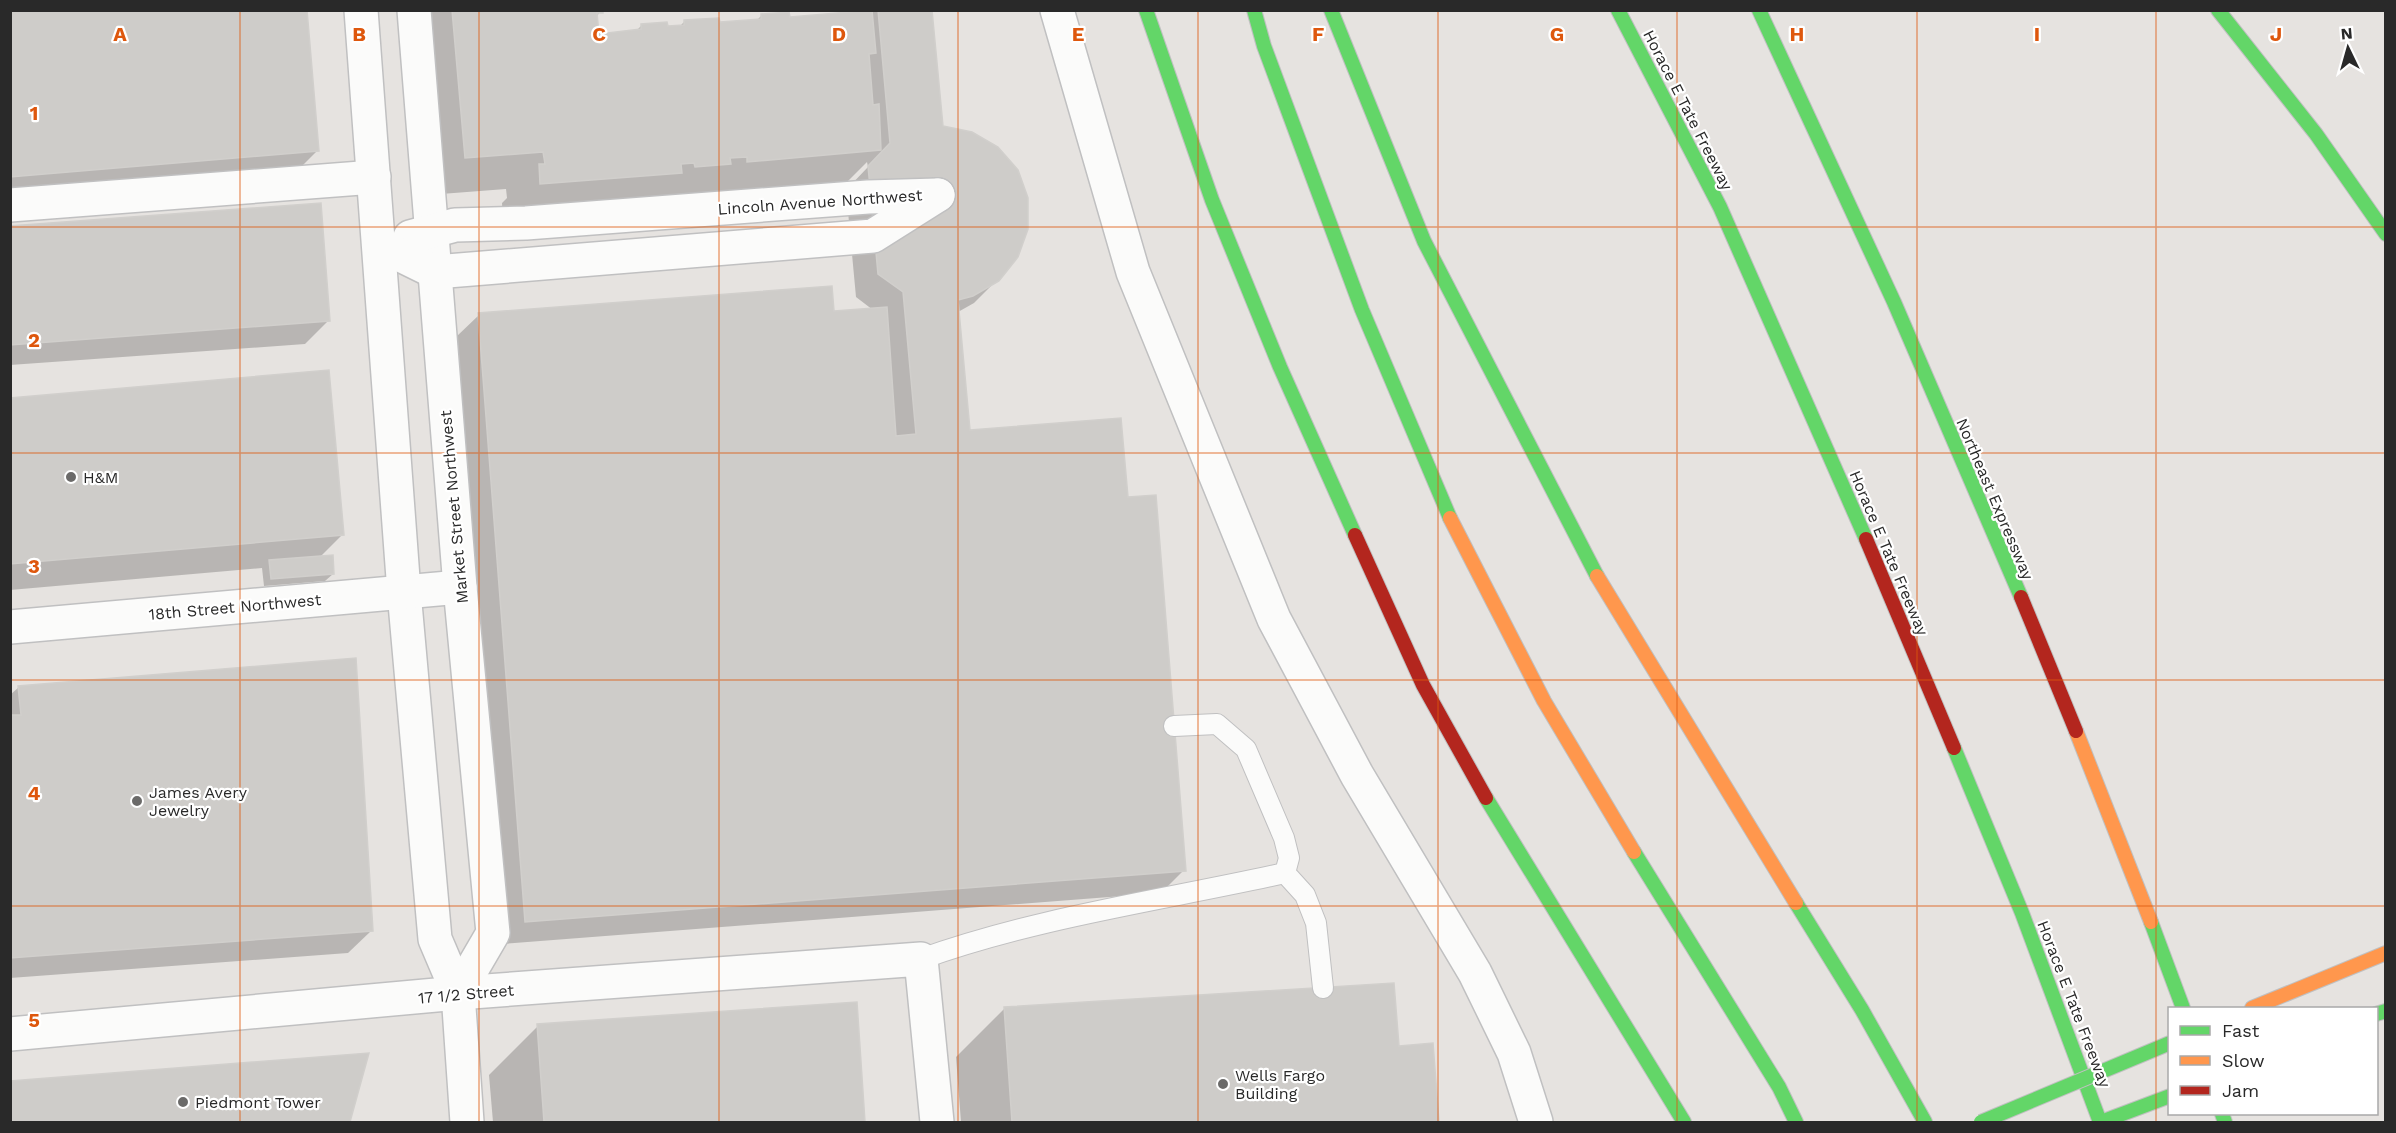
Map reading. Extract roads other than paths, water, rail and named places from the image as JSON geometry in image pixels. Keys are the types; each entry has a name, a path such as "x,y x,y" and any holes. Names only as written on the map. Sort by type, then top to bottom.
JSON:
{"main road":[{"path":"1146,10 1212,200 1280,367 1423,685 1512,844 1684,1122"},
{"path":"1254,10 1264,46 1363,315 1432,481 1475,570 1581,766 1779,1087 1796,1122"},
{"path":"1331,10 1424,241 1580,547 1718,778 1862,1010 1925,1122"},
{"name":"Horace E Tate Freeway","path":"1618,10 1720,207 1893,601 2022,914 2101,1122"},
{"name":"Northeast Expressway","path":"1759,10 1894,304 2052,675 2131,868 2183,1007"},
{"path":"2218,10 2316,134 2385,234"},
{"path":"2254,1007 2385,953"},
{"path":"1981,1122 2168,1043"},
{"path":"2101,1122 2168,1095"}],"street":[{"path":"362,10 404,592 435,939 458,993 467,1122"},
{"name":"Market Street Northwest","path":"414,10 460,587 493,933 458,993"},
{"path":"1057,10 1133,272 1274,619 1357,775 1475,973 1514,1053 1536,1122"},
{"path":"10,205 374,177"},
{"name":"Lincoln Avenue Northwest","path":"380,246 455,225 526,223 868,197 938,195 873,236 435,272"},
{"path":"380,246 435,272"},
{"name":"18th Street Northwest","path":"10,627 460,587"},
{"path":"921,959 937,1122"},
{"name":"17 1/2 Street","path":"10,1034 458,993 921,959"}],"lane":[{"path":"1174,726 1217,724 1246,748 1284,838 1289,858 1285,873"},
{"path":"921,959 957,946 1062,921 1285,873"},
{"path":"1285,873 1305,895 1316,923 1323,988"}],"place":[{"name":"H&M","path":"71,477"},
{"name":"James Avery Jewelry","path":"137,801"},
{"name":"Wells Fargo Building","path":"1223,1084"},
{"name":"Piedmont Tower","path":"183,1102"}]}
